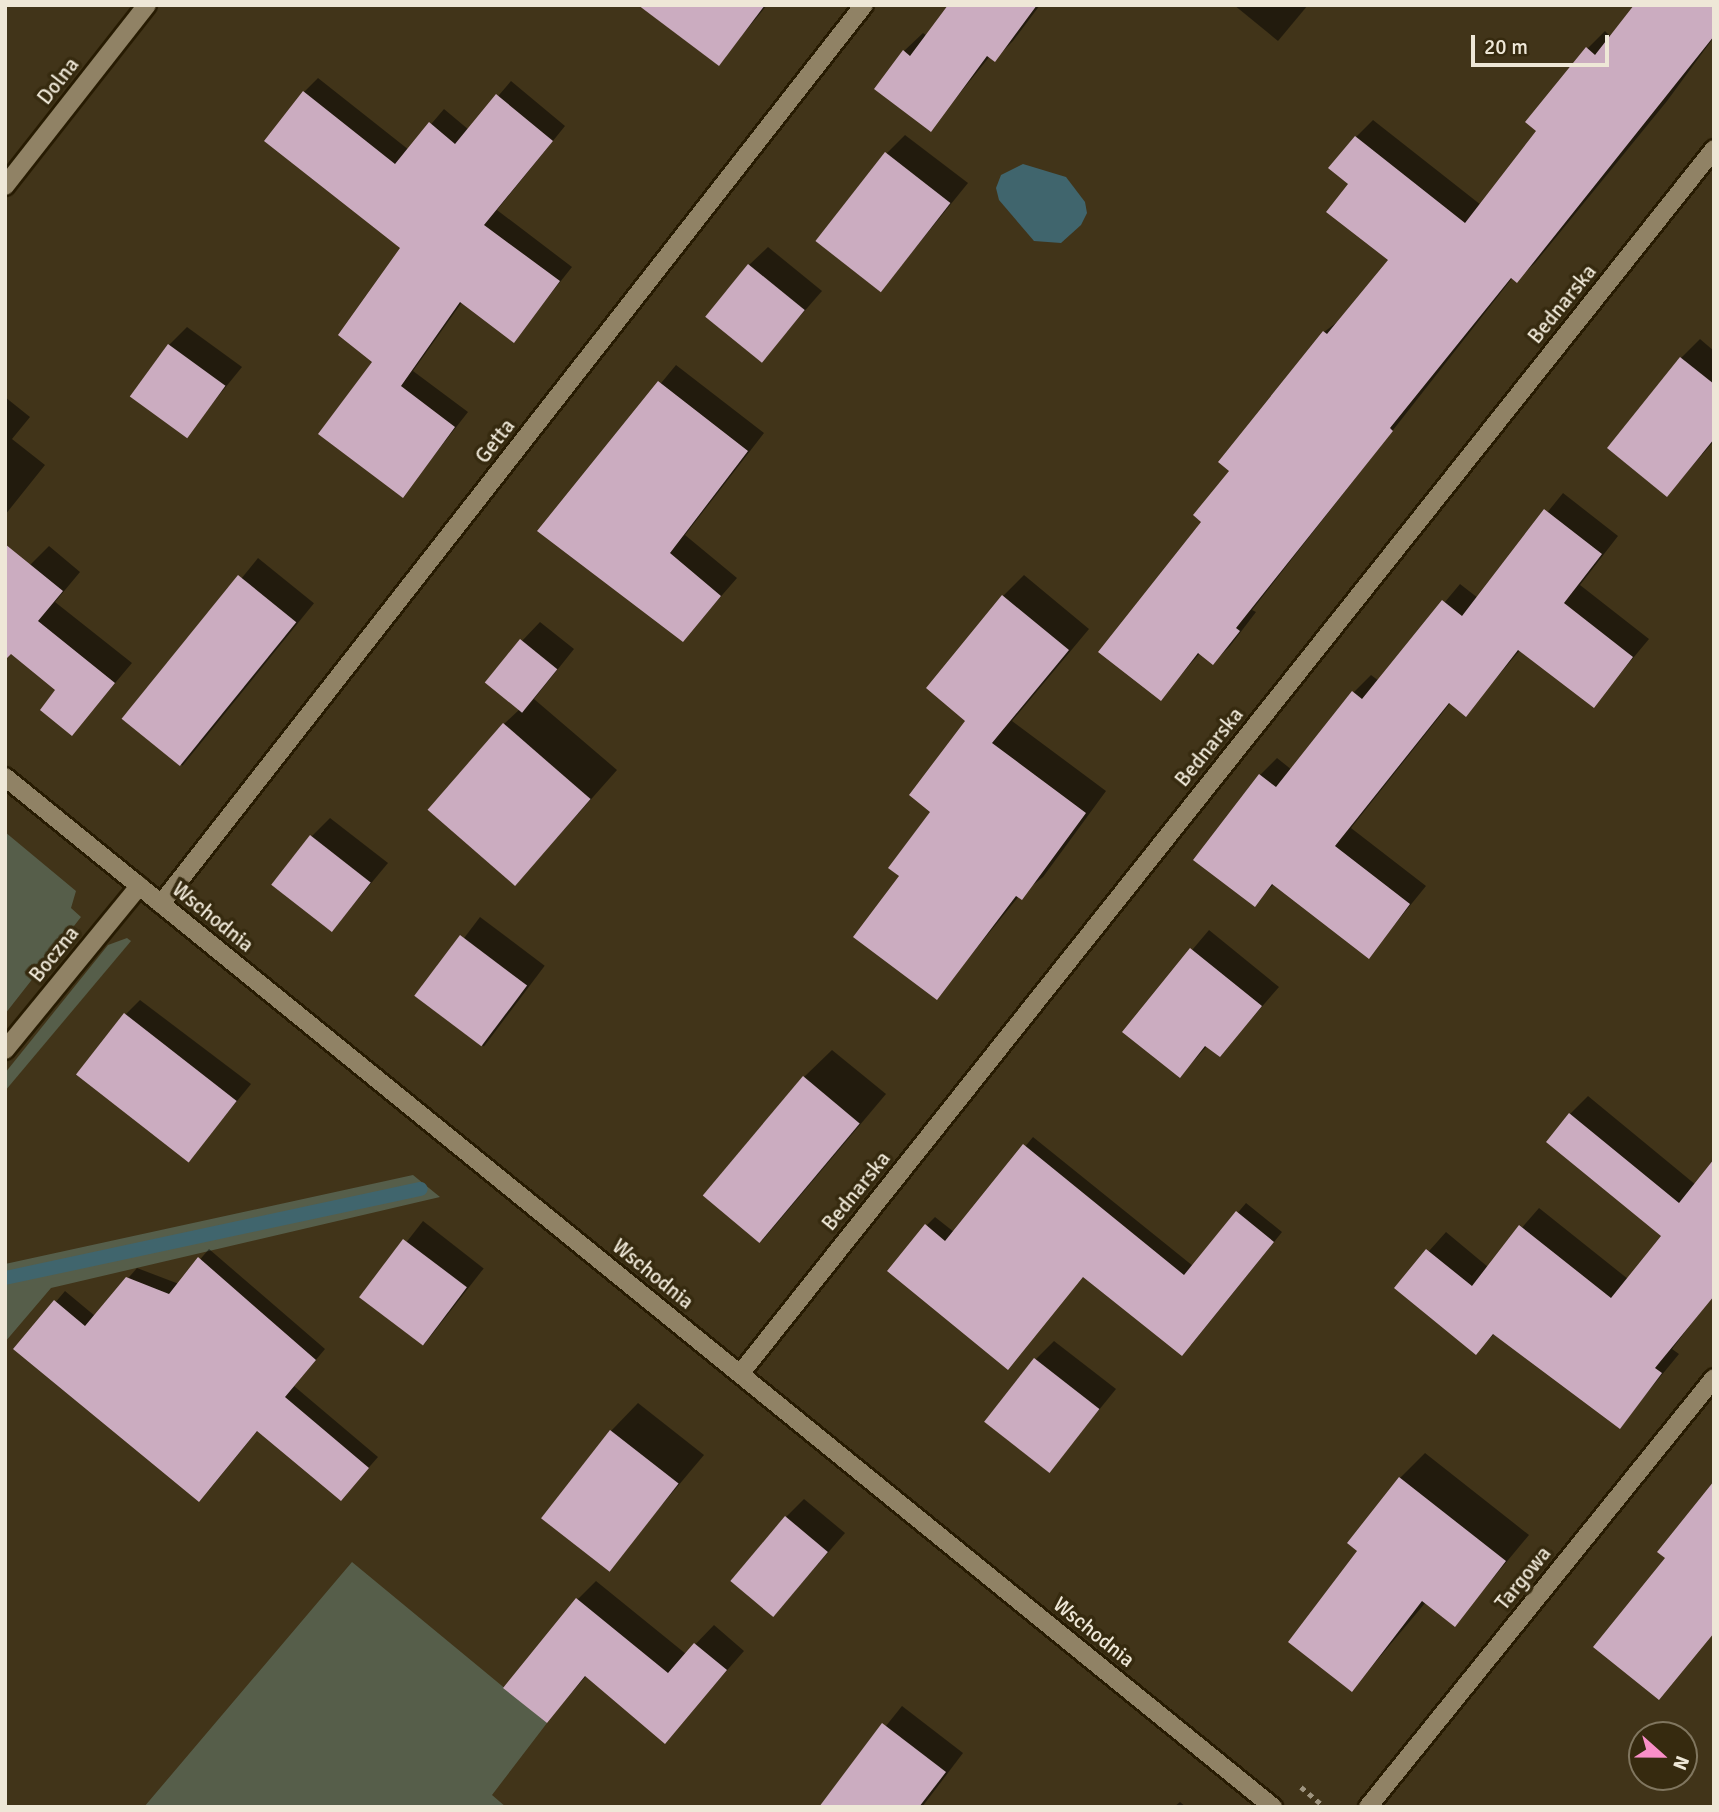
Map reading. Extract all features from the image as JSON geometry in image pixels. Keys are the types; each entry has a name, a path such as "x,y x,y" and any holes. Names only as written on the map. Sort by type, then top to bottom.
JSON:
{"street":[{"name":"Dolna","path":"5,186 147,5"},
{"name":"Getta","path":"161,904 864,5"},
{"name":"Bednarska","path":"740,1374 1714,149"},
{"name":"Wschodnia","path":"5,777 1273,1807"},
{"name":"Boczna","path":"5,1051 139,886"},
{"name":"Targowa","path":"1368,1807 1714,1378"}],"green space":[{"path":"5,832 76,891 71,908 81,917 5,1014"},
{"path":"127,938 131,941 5,1091 5,1073 108,945"},
{"path":"413,1175 440,1197 51,1288 5,1342 5,1264"},
{"path":"352,1562 547,1723 492,1795 506,1807 144,1807"}],"water":[{"path":"1023,164 1066,177 1085,202 1087,213 1081,225 1061,243 1034,241 999,200 996,188 1001,175"}],"building":[{"path":"638,5 765,5 719,66"},
{"path":"948,5 1037,5 995,62 987,56 931,132 874,89 903,50 910,56"},
{"path":"1634,5 1714,5 1714,36 1517,283 1511,278 1390,428 1393,431 1236,628 1240,631 1213,665 1198,653 1161,701 1098,652 1201,522 1193,515 1229,471 1218,462 1323,331 1327,334 1388,260 1326,212 1348,184 1328,168 1355,136 1465,223 1536,131 1525,122 1586,47 1595,55"},
{"path":"303,91 395,164 429,122 455,144 496,94 553,141 484,225 560,281 514,343 460,302 401,386 455,427 403,498 318,434 372,362 338,335 400,248 264,141"},
{"path":"885,152 950,203 881,292 815,241"},
{"path":"748,264 805,310 762,363 705,317"},
{"path":"168,344 225,386 187,438 130,397"},
{"path":"1680,357 1714,384 1714,439 1667,497 1607,448"},
{"path":"658,381 748,451 670,553 721,596 683,642 537,531"},
{"path":"1544,509 1602,554 1564,603 1633,657 1594,708 1518,650 1466,717 1449,703 1335,846 1410,904 1369,959 1272,884 1255,907 1193,860 1259,774 1276,787 1352,691 1362,699 1442,600 1462,616"},
{"path":"5,544 63,591 38,621 115,683 72,736 40,710 55,690 11,654 5,660"},
{"path":"238,575 296,622 180,766 122,719"},
{"path":"1002,595 1069,650 992,743 1086,813 1022,900 1016,896 937,1000 853,937 899,876 888,868 930,812 909,795 965,721 926,688"},
{"path":"520,639 557,669 522,713 485,683"},
{"path":"503,723 591,799 515,886 428,810"},
{"path":"310,835 371,882 332,932 271,885"},
{"path":"460,935 527,986 481,1046 414,996"},
{"path":"1190,948 1262,1006 1220,1057 1205,1046 1180,1078 1122,1032"},
{"path":"124,1013 237,1101 189,1163 76,1074"},
{"path":"803,1076 860,1124 759,1243 703,1196"},
{"path":"1569,1113 1679,1203 1714,1159 1714,1296 1655,1368 1662,1373 1620,1429 1493,1334 1476,1355 1394,1288 1426,1249 1472,1286 1519,1225 1611,1298 1661,1236 1546,1142"},
{"path":"1023,1144 1184,1275 1236,1211 1274,1242 1182,1356 1083,1277 1008,1370 887,1271 925,1224 945,1241"},
{"path":"403,1239 467,1287 423,1345 359,1297"},
{"path":"198,1257 316,1360 285,1397 369,1468 341,1501 257,1431 199,1502 13,1349 54,1300 85,1326 126,1277 169,1294"},
{"path":"1034,1358 1099,1409 1050,1473 984,1422"},
{"path":"610,1430 679,1484 610,1572 541,1518"},
{"path":"1399,1477 1506,1561 1455,1627 1422,1601 1352,1692 1288,1642 1357,1551 1347,1543"},
{"path":"1714,1481 1714,1633 1659,1700 1593,1647 1665,1558 1657,1552"},
{"path":"785,1516 828,1552 773,1617 730,1581"},
{"path":"576,1598 668,1673 694,1643 727,1670 665,1744 585,1676 547,1723 503,1688"},
{"path":"882,1723 946,1772 919,1807 819,1807"}],"waterway":[{"path":"5,1278 421,1189"}]}
